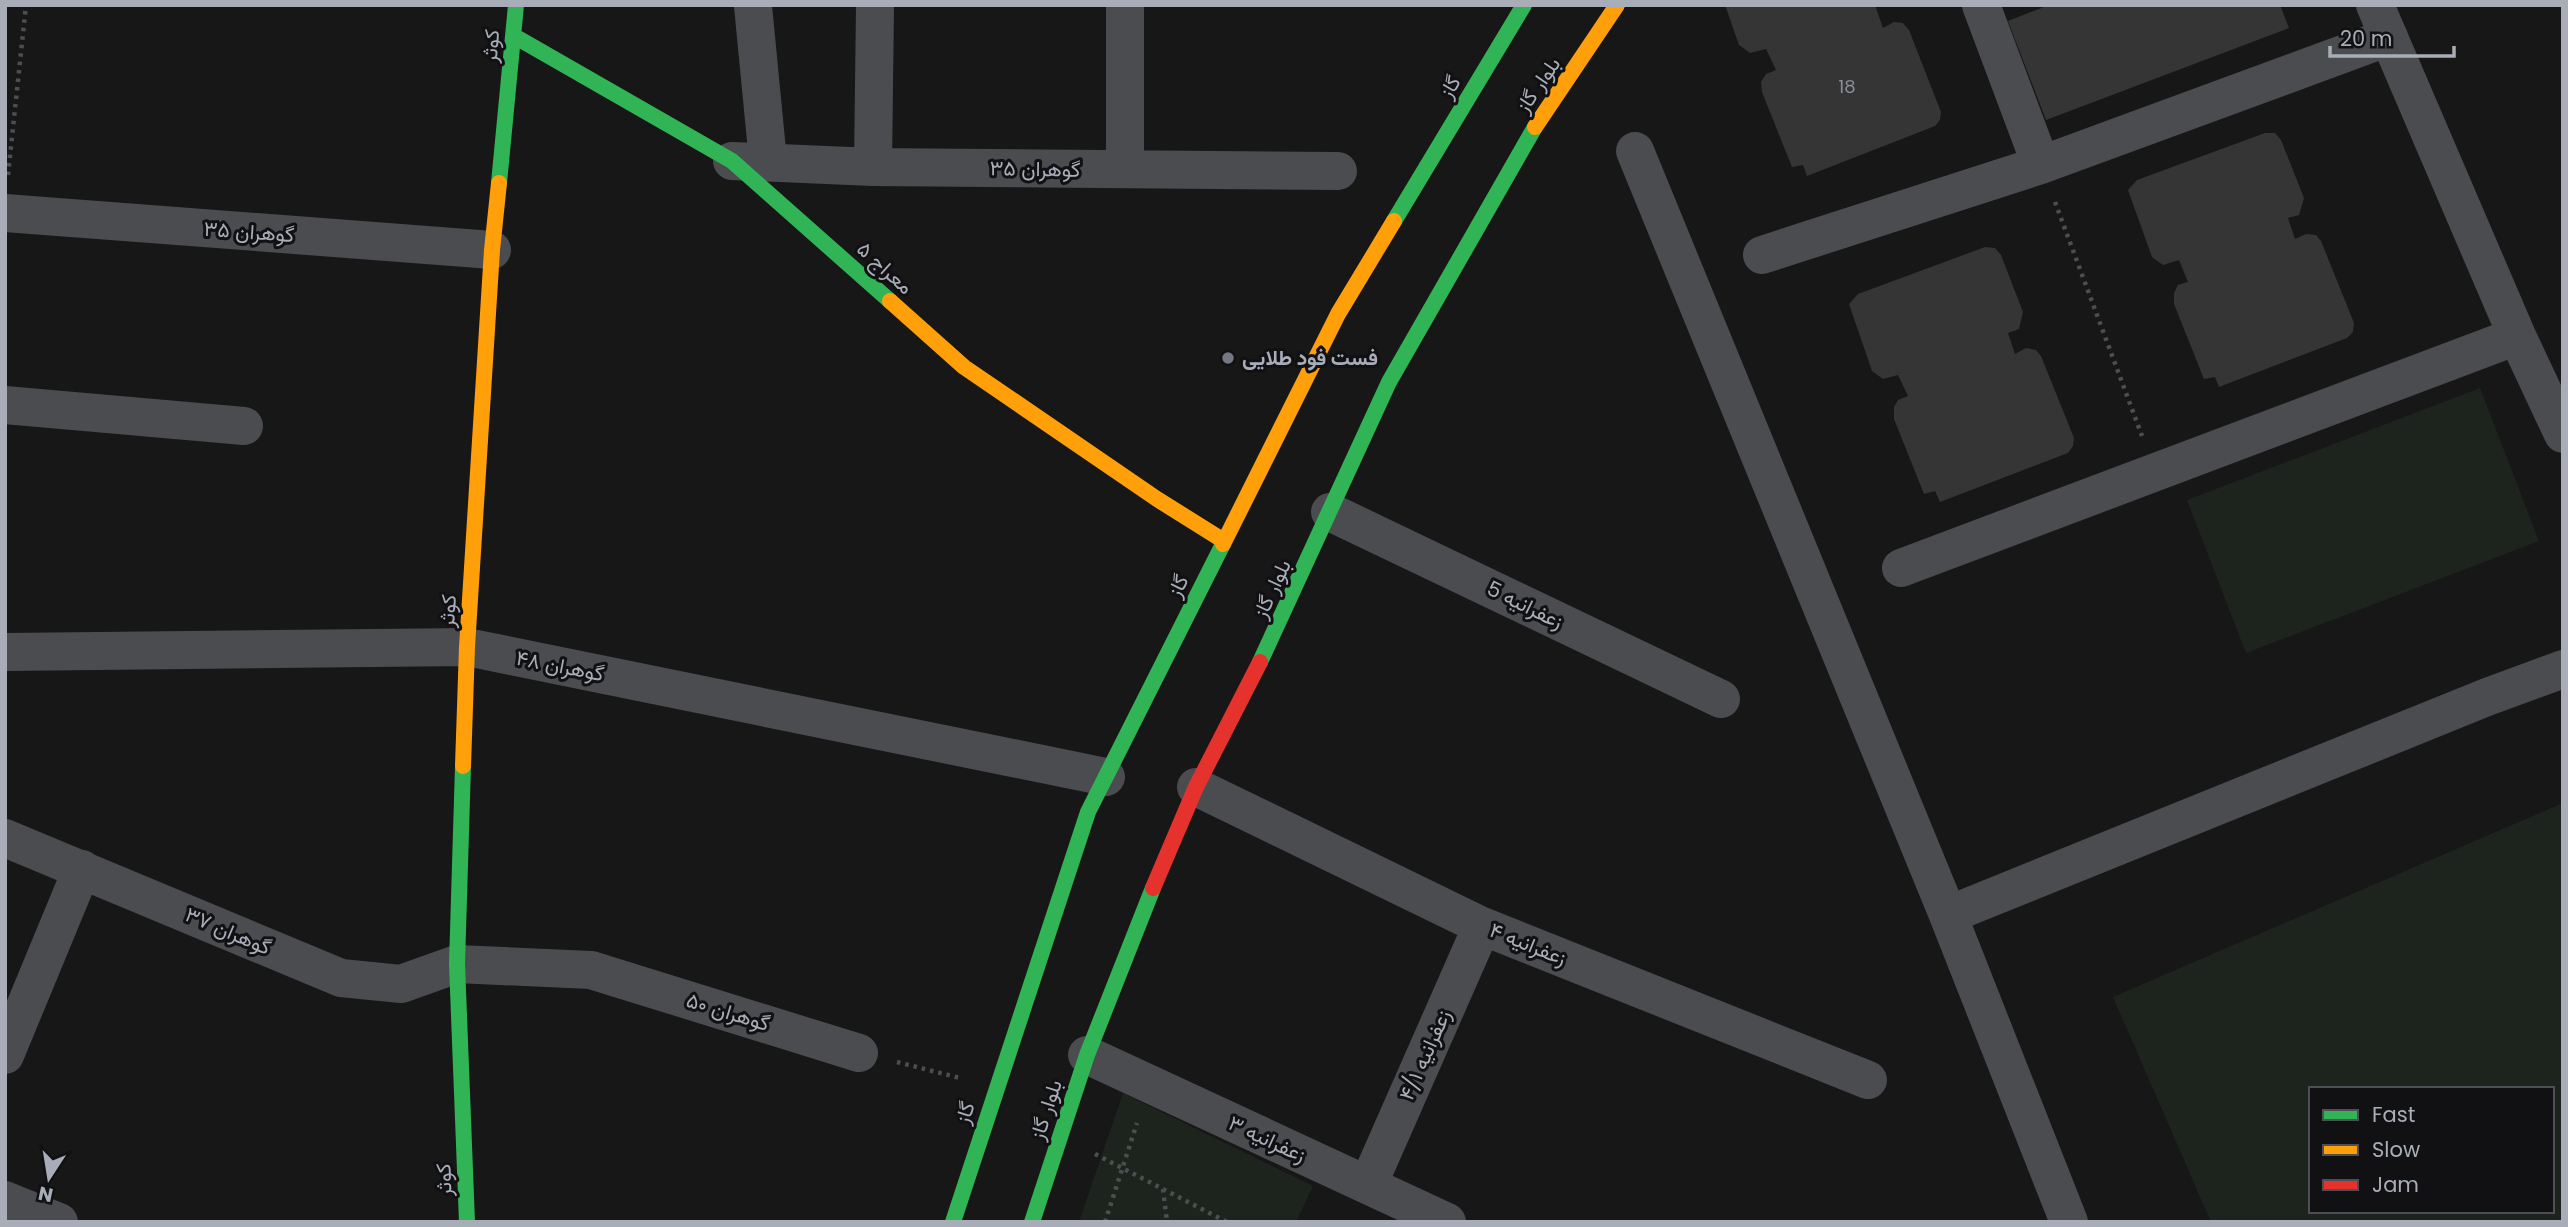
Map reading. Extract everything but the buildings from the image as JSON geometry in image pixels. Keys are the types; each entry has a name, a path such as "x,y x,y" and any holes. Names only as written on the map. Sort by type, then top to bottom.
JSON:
{"main road":[{"name":"کوثر","path":"467,1222 457,964 467,647 492,250 516,5"},
{"name":"گاز","path":"953,1222 1088,812 1338,314 1524,5"},
{"name":"بلوار گاز","path":"1032,1222 1087,1055 1155,882 1196,787 1277,628 1389,382 1533,130 1617,5"},
{"name":"معراج ۵","path":"514,36 750,161 964,367 1157,499 1224,541"}],"street":[{"path":"873,167 875,5"},
{"path":"1125,5 1125,169"},
{"path":"1981,5 2041,165"},
{"path":"750,161 753,6"},
{"path":"1762,255 2041,165 2382,21 2517,336 2563,434"},
{"path":"1634,151 1948,915 2069,1222"},
{"name":"گوهران ۳۵","path":"750,161 873,167 1338,171"},
{"name":"گوهران ۳۵","path":"7,196 492,250"},
{"path":"1901,568 2517,336"},
{"path":"5,405 244,426"},
{"name":"5 زعفرانیه","path":"1330,512 1721,699"},
{"name":"گوهران ۴۸","path":"5,652 467,647 1106,777"},
{"path":"1948,915 2487,697 2563,669"},
{"name":"زعفرانیه ۴","path":"1196,787 1482,926 1868,1080"},
{"name":"گوهران ۳۷","path":"5,838 341,978 401,984 457,964"},
{"path":"5,1055 82,869"},
{"name":"زعفرانیه ۴/۱","path":"1368,1185 1482,926"},
{"name":"گوهران ۵۰","path":"457,964 591,970 859,1052"},
{"name":"زعفرانیه ۳","path":"1087,1055 1447,1222"},
{"path":"5,1200 59,1222"}],"path":[{"path":"7,196 26,5"},
{"path":"2041,165 2156,473"},
{"path":"859,1052 996,1087"},
{"path":"1105,1221 1150,1085"},
{"path":"1060,1136 1227,1222"},
{"path":"1163,1189 1167,1222"}],"shaded area":[{"path":"2480,388 2539,541 2246,653 2187,500"},
{"path":"2563,803 2563,1222 2211,1222 2113,997"},
{"path":"1123,1093 1313,1186 1296,1222 1079,1222"}],"traffic: fast":[{"path":"499,183 516,5"},
{"path":"1394,221 1524,5"},
{"path":"514,36 732,161 890,301"},
{"path":"1260,662 1389,382 1535,127"},
{"path":"953,1222 1088,812 1223,544"},
{"path":"463,766 457,964 467,1222"},
{"path":"1032,1222 1087,1055 1153,888"}],"traffic: slow":[{"path":"1535,127 1617,5"},
{"path":"463,766 467,647 492,250 499,183"},
{"path":"1223,544 1338,314 1394,221"},
{"path":"890,301 964,367 1157,499 1224,541"}],"traffic: jam":[{"path":"1153,888 1196,787 1260,662"}],"place":[{"name":"فست فود طلایی","path":"1228,358"}]}
